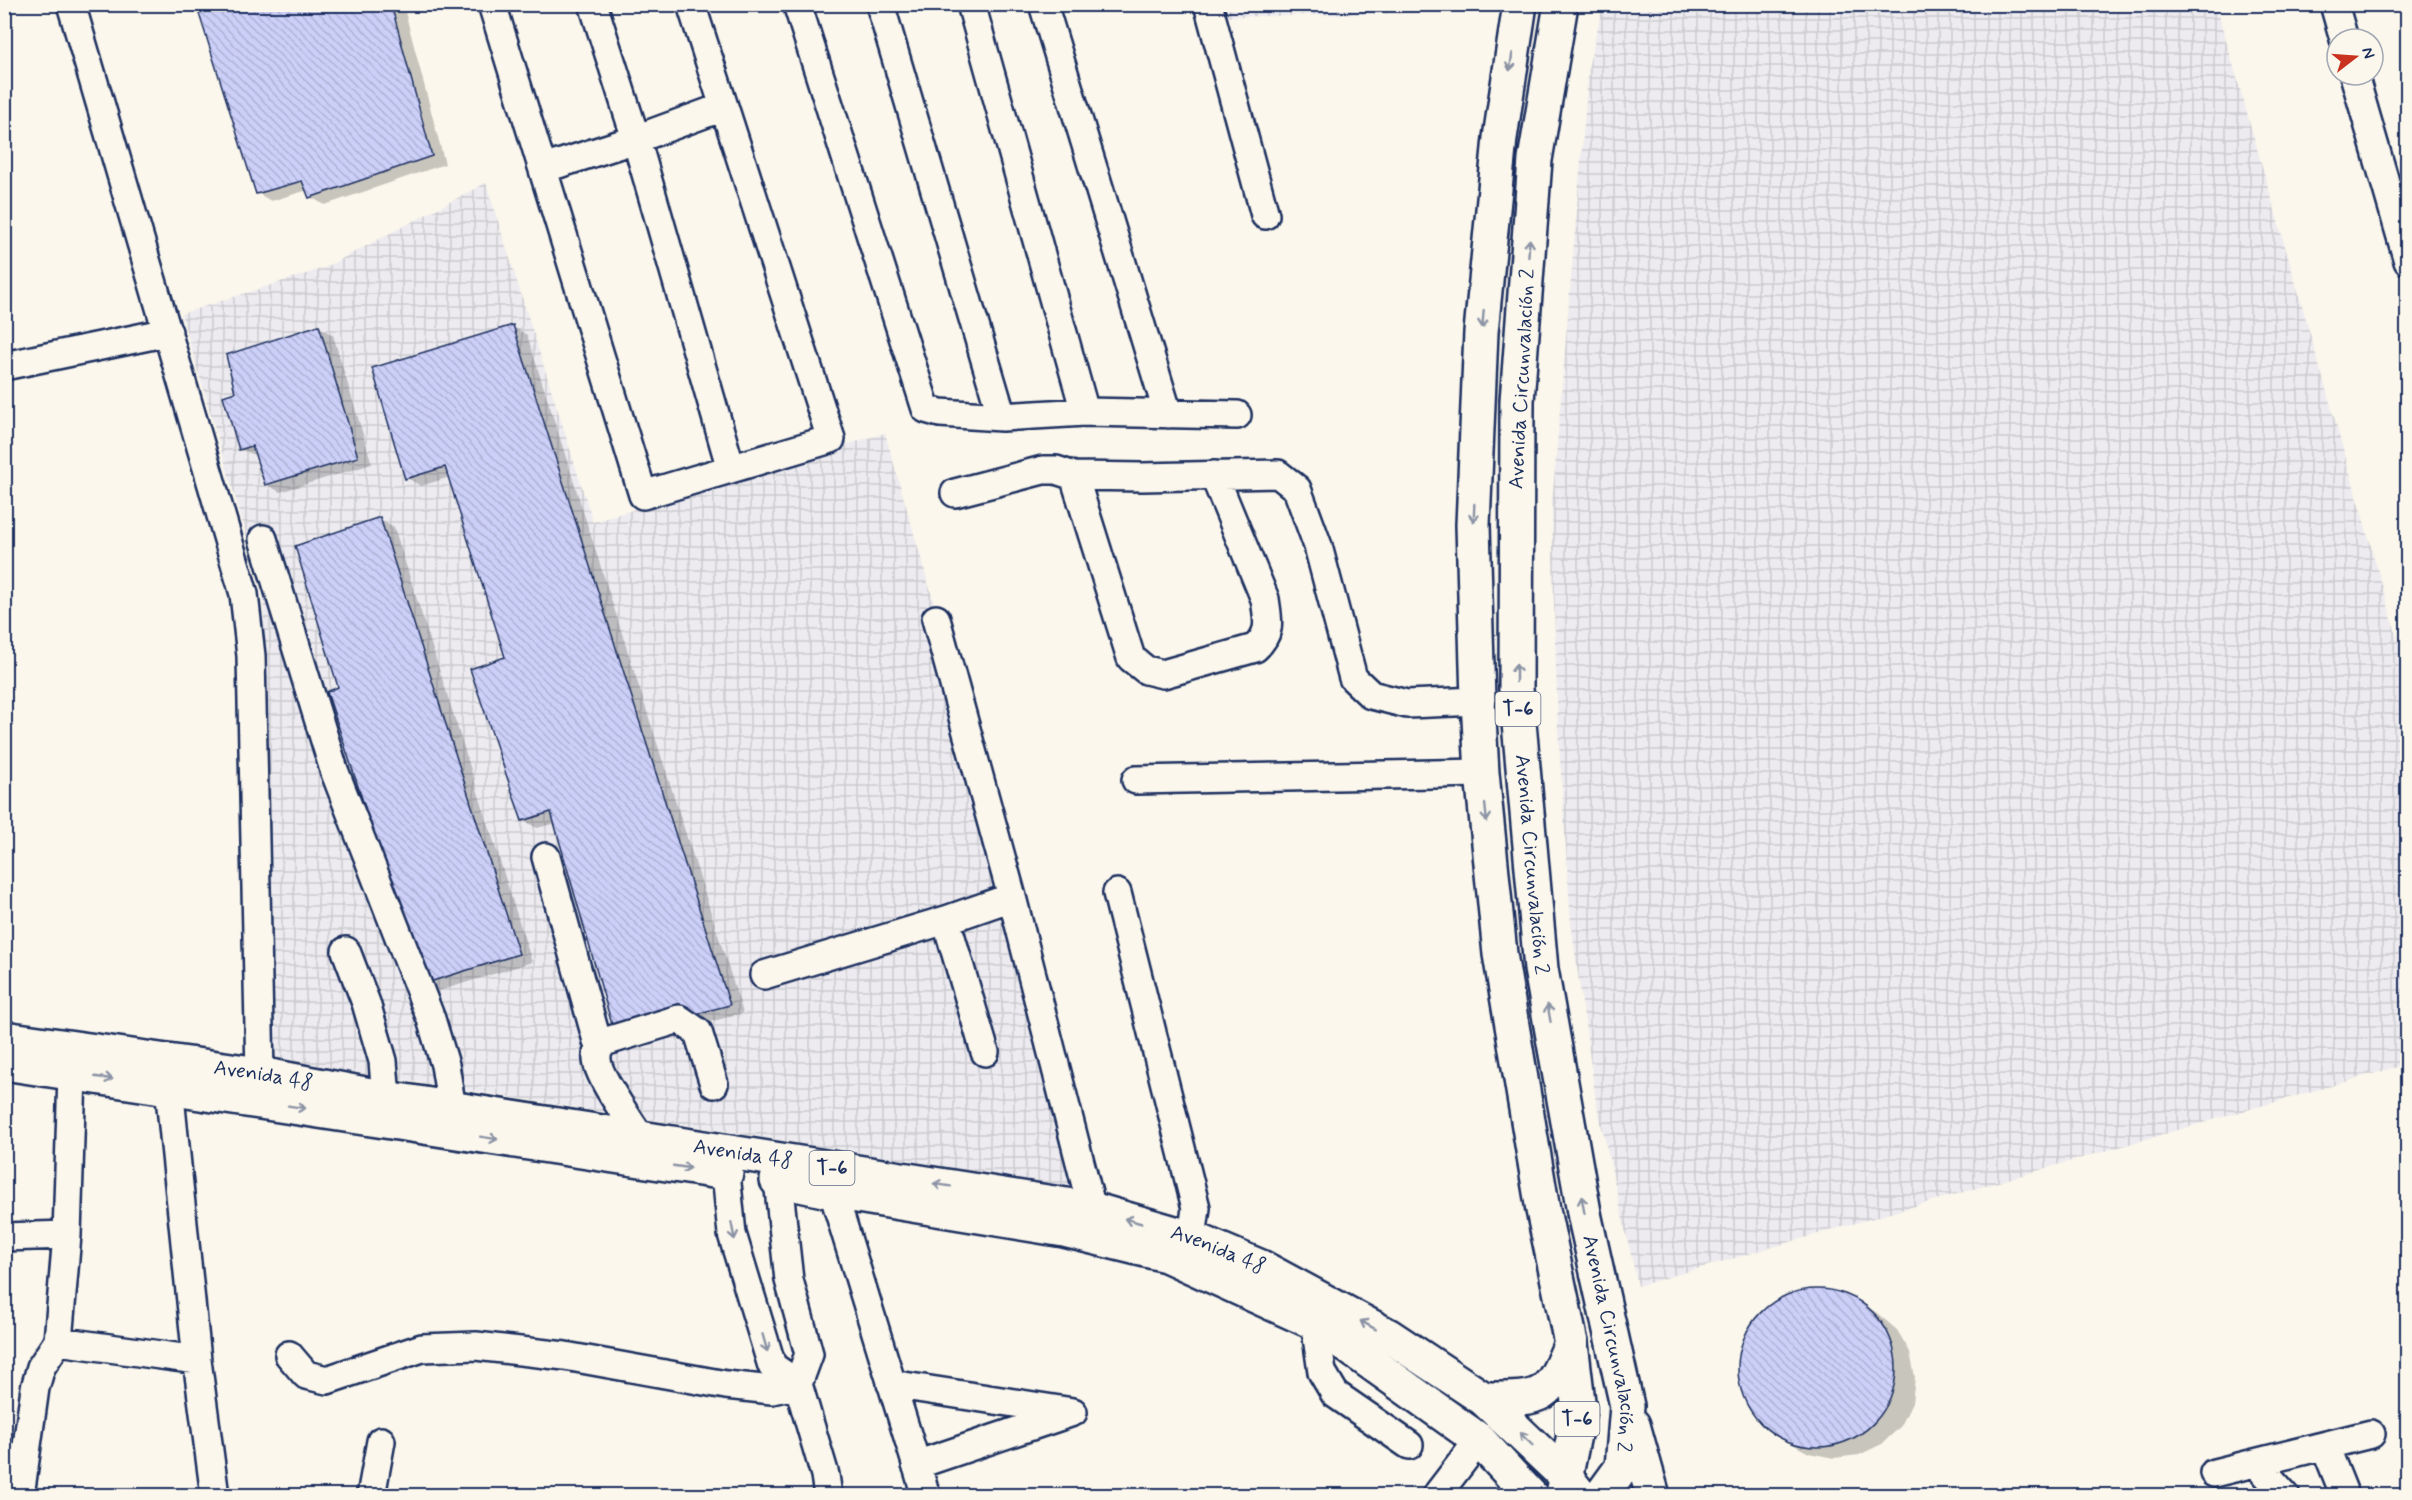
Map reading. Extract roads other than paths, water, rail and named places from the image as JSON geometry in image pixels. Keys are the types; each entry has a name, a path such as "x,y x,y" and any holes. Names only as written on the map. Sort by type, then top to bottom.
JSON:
{"highway":[{"name":"Avenida Circunvalación 2","path":"1520,4 1500,138 1481,332 1473,525 1478,701 1482,772 1500,954 1543,1210 1571,1343 1579,1410 1569,1489"},
{"name":"Avenida Circunvalación 2","path":"1561,4 1535,160 1517,401 1516,689 1541,969 1585,1218 1627,1406 1622,1467 1601,1496"},
{"name":"Avenida 48","path":"4,1038 260,1074 452,1109 1092,1209 1192,1239 1262,1267 1370,1326 1430,1362 1484,1399 1569,1489"},
{"name":"Avenida 48","path":"4,1063 778,1180 833,1192 1064,1230 1166,1255 1315,1323 1479,1440 1532,1496"},
{"path":"1484,1399 1524,1399 1544,1392 1558,1376 1571,1343"},
{"path":"1627,1406 1653,1496"}],"street":[{"path":"71,4 244,594 251,656 260,1074"},
{"path":"492,4 643,495 831,439 691,4"},
{"path":"593,4 636,140 732,469"},
{"path":"797,4 926,409 940,413 1002,417 1085,412 1237,415"},
{"path":"880,4 1002,417"},
{"path":"971,4 1085,412"},
{"path":"1043,4 1168,414"},
{"path":"1208,4 1265,215"},
{"path":"2334,4 2341,27"},
{"path":"2357,87 2408,261"},
{"path":"543,169 636,140 723,107"},
{"path":"4,366 168,332"},
{"path":"955,493 1042,471 1056,470 1074,476 1278,474 1297,489 1318,546 1353,678 1371,695 1407,704 1478,701"},
{"path":"1074,476 1131,658 1146,670 1163,674 1255,648 1265,638 1268,620 1265,599 1214,475"},
{"path":"263,539 334,770 431,1019 445,1065 452,1109"},
{"path":"936,619 1012,897 1092,1209"},
{"path":"1136,780 1482,772"},
{"path":"546,856 599,1048 597,1058 600,1071 640,1137"},
{"path":"1117,893 1196,1208 1192,1239"},
{"path":"764,975 946,920 1012,897"},
{"path":"946,920 986,1052"},
{"path":"346,951 366,1003 383,1061 386,1098"},
{"path":"599,1048 604,1042 679,1019 698,1032 714,1084"},
{"path":"15,1492 35,1388 41,1367 58,1341 67,1235 72,1074"},
{"path":"169,1087 197,1360 215,1496"},
{"path":"726,1173 732,1234 772,1366 798,1384"},
{"path":"778,1180 789,1280 809,1354 798,1384 825,1475 828,1496"},
{"path":"833,1192 926,1496"},
{"path":"4,1237 67,1235"},
{"path":"1315,1323 1322,1372 1335,1394 1409,1445"},
{"path":"58,1341 197,1360"},
{"path":"289,1355 306,1375 327,1380 422,1348 476,1346 565,1356 726,1385 772,1390 798,1384"},
{"path":"891,1384 1073,1412 916,1466"},
{"path":"2214,1473 2371,1434"},
{"path":"1436,1496 1479,1440"},
{"path":"371,1496 381,1441"},
{"path":"2325,1446 2345,1496"},
{"path":"2256,1463 2286,1496"}]}
